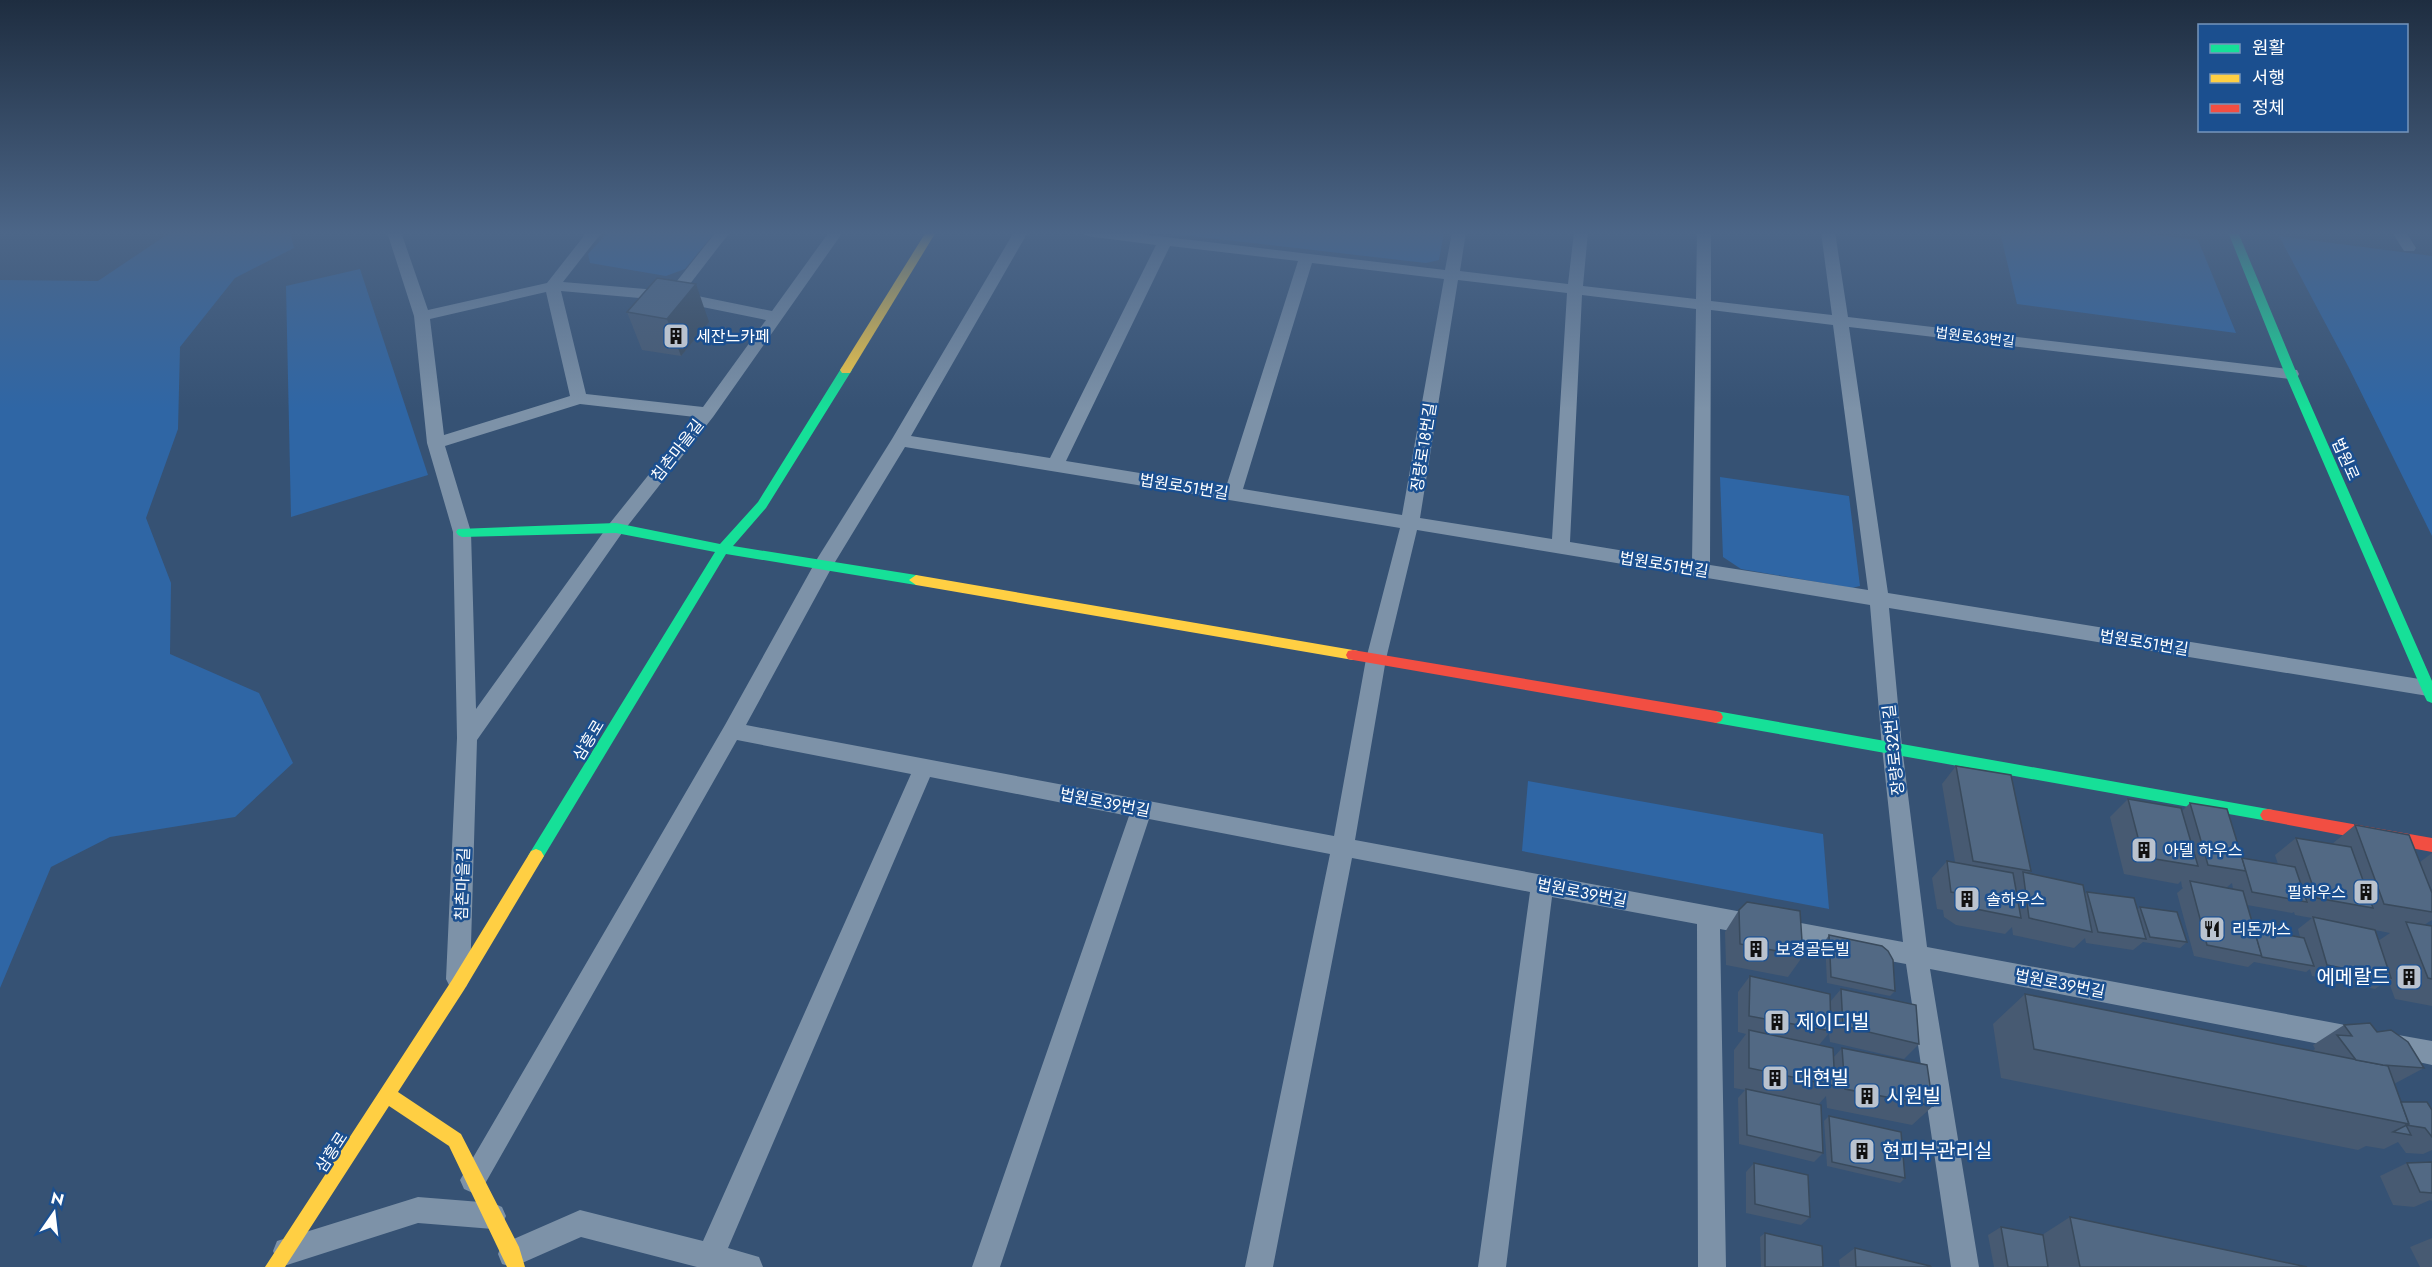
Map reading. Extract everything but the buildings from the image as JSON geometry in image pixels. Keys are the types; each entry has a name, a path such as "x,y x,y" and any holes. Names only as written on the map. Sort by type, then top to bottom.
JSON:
{"street":[{"name":"침촌마을길","path":"414,291 422,316 436,443 462,532 467,738 458,985"},
{"path":"422,316 530,291"},
{"path":"553,291 579,399"},
{"path":"614,291 673,296 776,317"},
{"path":"673,296 677,291"},
{"path":"706,413 794,291"},
{"name":"삼흥로","path":"280,1259 458,985 723,549 762,505 894,291"},
{"path":"473,1180 732,731 824,564 900,440 987,291"},
{"path":"1055,465 1140,291"},
{"path":"1233,494 1296,291"},
{"name":"장량로18번길","path":"1259,1267 1343,847 1376,660 1410,523 1448,291"},
{"path":"1560,547 1575,291"},
{"name":"법원로63번길","path":"1585,291 2291,374"},
{"path":"1701,570 1704,291"},
{"name":"장량로32번길","path":"1835,291 1879,599 1892,747 1916,956 1965,1267"},
{"name":"법원로","path":"2257,291 2430,692"},
{"name":"침촌마을길","path":"436,443 579,399 706,413"},
{"name":"침촌마을길","path":"467,738 616,528 706,413"},
{"name":"법원로51번길","path":"900,440 1879,599 2430,692"},
{"path":"462,532 616,528 723,549 824,564 1892,747 2432,845"},
{"name":"법원로39번길","path":"732,731 2432,1053"},
{"path":"710,1257 924,768"},
{"path":"986,1267 1142,809"},
{"path":"1492,1267 1542,885"},
{"path":"1708,916 1712,1267"},
{"path":"387,1095 455,1140 514,1261 580,1223 749,1267"},
{"path":"280,1259 418,1210 493,1216"}],"shaded area":[{"path":"0,291 225,291 180,347 178,429 146,518 171,583 170,654 259,693 293,763 235,817 110,837 51,867 0,988"},
{"path":"286,291 367,291 428,475 291,517"},
{"path":"2014,291 2219,291 2236,333 2017,304"},
{"path":"2308,291 2432,291 2432,536"},
{"path":"1720,477 1849,496 1860,586 1852,588 1741,569 1723,557"},
{"path":"1528,781 1823,834 1829,909 1522,851"}],"traffic: fast":[{"path":"2257,291 2432,697"},
{"path":"536,856 723,549 762,505 846,370"},
{"path":"462,532 616,528 723,549 916,580"},
{"path":"1716,717 2268,815"}],"traffic: slow":[{"path":"846,370 895,291"},
{"path":"916,580 1353,655"},
{"path":"274,1267 458,985 536,856"},
{"path":"387,1095 455,1140 512,1254 516,1267"}],"traffic: jam":[{"path":"1353,655 1716,717"},
{"path":"2268,815 2432,845"}],"place":[{"name":"세잔느카페","path":"676,336"},
{"name":"아델 하우스","path":"2144,850"},
{"name":"필하우스","path":"2366,892"},
{"name":"솔하우스","path":"1967,899"},
{"name":"리돈까스","path":"2212,929"},
{"name":"보경골든빌","path":"1756,949"},
{"name":"에메랄드","path":"2409,977"},
{"name":"제이디빌","path":"1777,1022"},
{"name":"대현빌","path":"1775,1078"},
{"name":"시원빌","path":"1867,1096"},
{"name":"현피부관리실","path":"1862,1151"}]}
